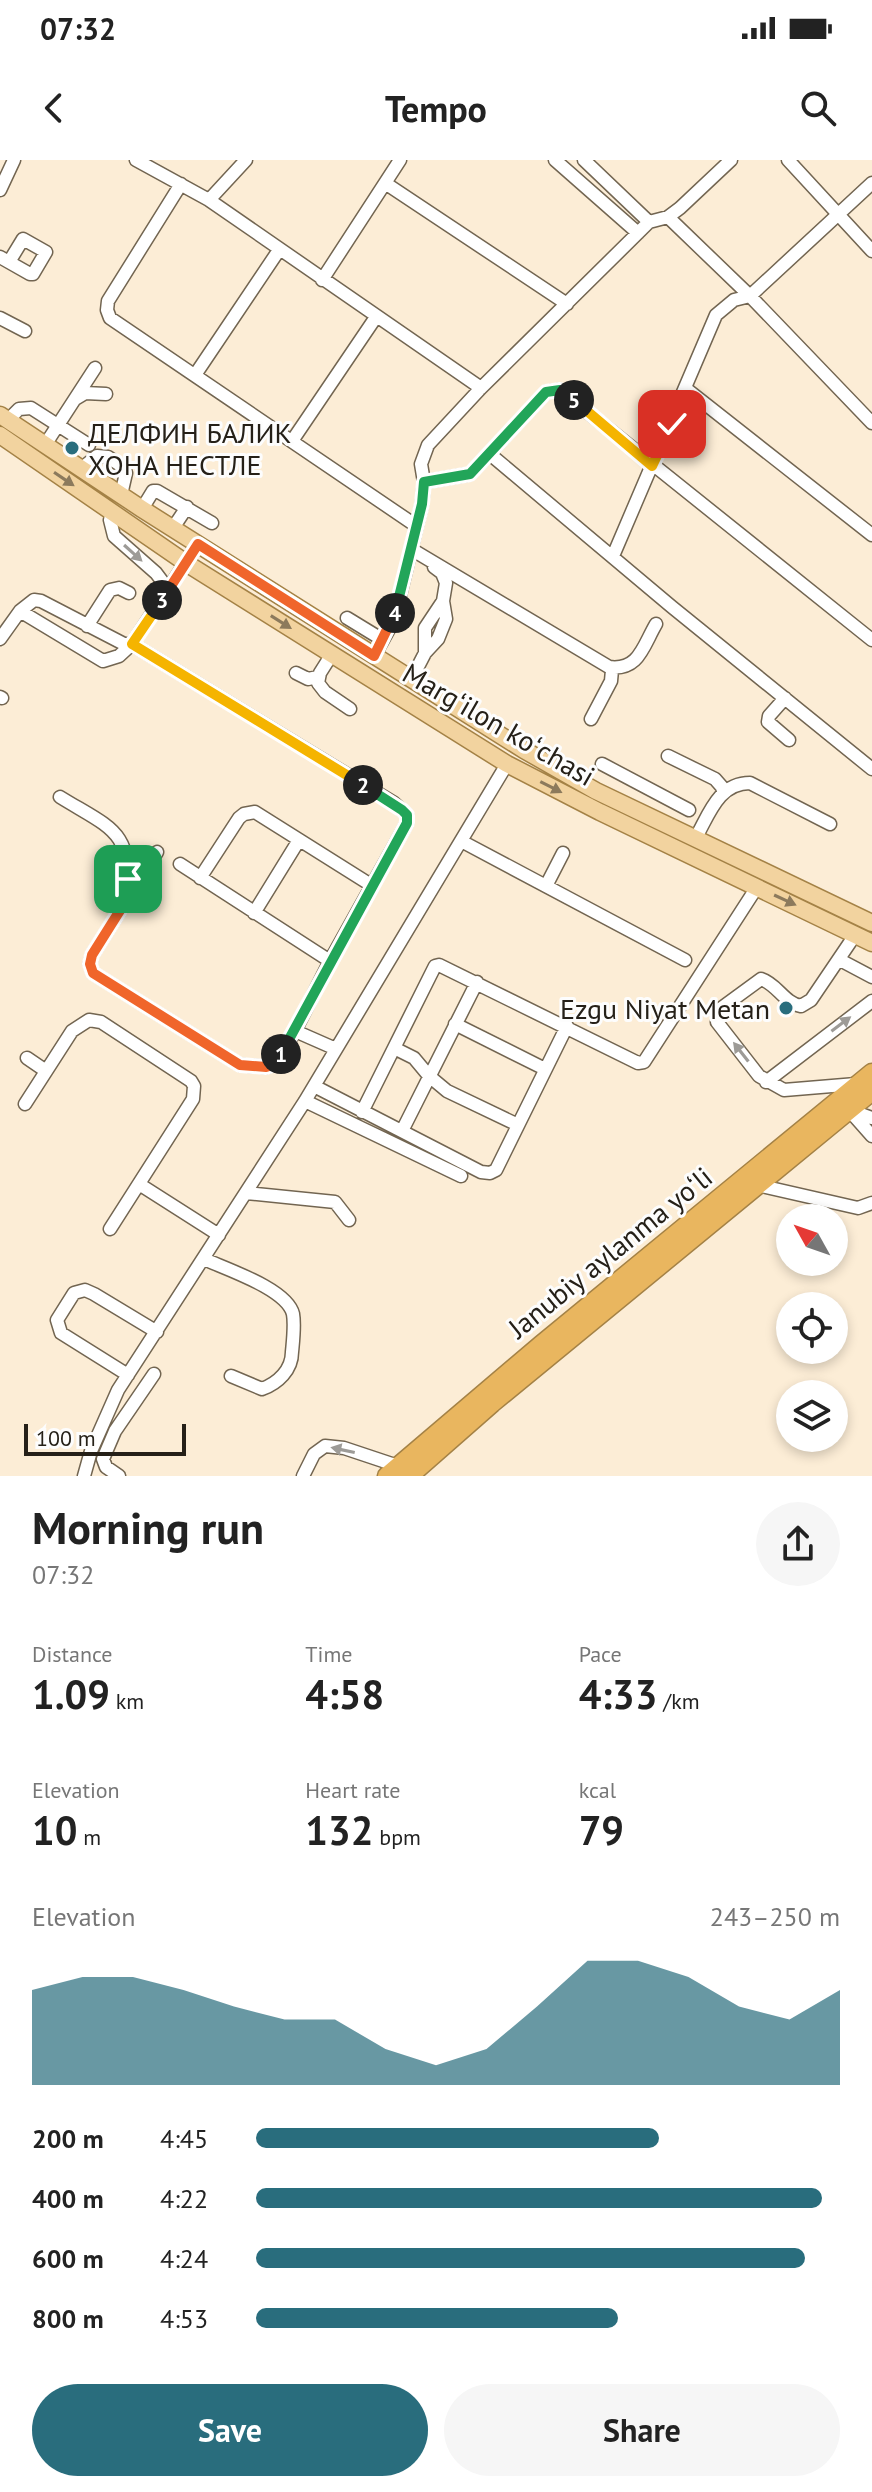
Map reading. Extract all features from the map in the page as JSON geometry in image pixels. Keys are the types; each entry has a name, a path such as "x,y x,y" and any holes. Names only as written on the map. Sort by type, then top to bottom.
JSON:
{"highway":[{"name":"Janubiy aylanma yoʻli","path":"398,1473 492,1403 849,1110 868,1083"},
{"name":"Janubiy aylanma yoʻli","path":"398,1473 541,1345 868,1083"}],"main road":[{"name":"Margʻilon koʻchasi","path":"3,423 45,445 524,750 640,813 872,923"},
{"name":"Margʻilon koʻchasi","path":"3,423 112,512 186,563 507,764 872,943"}],"street":[{"path":"0,190 14,160"},
{"path":"136,160 209,200 481,388"},
{"path":"209,200 246,160"},
{"path":"322,280 400,160"},
{"path":"555,160 638,233"},
{"path":"584,160 649,222"},
{"path":"374,656 394,620 422,504 424,482 421,464 428,445 481,388 649,222 668,217 731,160"},
{"path":"788,160 872,251"},
{"path":"385,183 567,304"},
{"path":"613,556 716,315 734,300 750,296 872,183"},
{"path":"181,184 108,301 110,318 415,525"},
{"path":"668,217 750,296 872,423"},
{"path":"195,375 279,250"},
{"path":"292,441 376,317"},
{"path":"0,318 25,331"},
{"path":"45,445 95,368"},
{"path":"685,388 872,535"},
{"path":"424,482 470,474 491,455 546,392 554,389 572,398 652,466 872,640"},
{"path":"75,399 85,393 106,394"},
{"path":"3,423 19,409 31,408 89,445"},
{"path":"491,455 872,769"},
{"path":"81,469 97,456 108,457 123,467 126,473 121,495"},
{"path":"142,509 153,491 157,491 212,523"},
{"path":"173,528 187,507"},
{"path":"112,512 110,520 114,536 156,573 168,589"},
{"path":"20,611 103,661 119,656 132,644 198,544"},
{"path":"410,552 442,573 446,583 443,601 425,628 425,653 411,680"},
{"path":"410,552 609,667 623,668 633,664 656,624"},
{"path":"87,626 110,590 119,588 129,593"},
{"path":"0,639 29,602 41,601 124,644 132,644 407,815 407,823 295,1031 275,1064 266,1067 240,1065 93,973 90,964 92,955 157,852"},
{"path":"347,618 383,640"},
{"path":"332,654 318,677 318,683 325,692 350,709"},
{"path":"591,719 611,681 612,670 609,667"},
{"path":"296,673 308,679 318,677"},
{"path":"785,698 768,719 789,740"},
{"path":"668,756 715,779 723,791"},
{"path":"84,1476 107,1413 128,1375 305,1101 507,764"},
{"path":"602,764 689,810"},
{"path":"623,804 635,781"},
{"path":"695,839 723,791 739,783 750,783 830,824"},
{"path":"640,813 652,790"},
{"path":"60,797 110,828 123,843 128,865 124,904"},
{"path":"662,823 674,801"},
{"path":"200,878 244,814 255,812 371,885"},
{"path":"254,913 299,840"},
{"path":"463,842 685,960"},
{"path":"546,886 563,853"},
{"path":"180,864 330,961"},
{"path":"362,1112 435,966 449,968 638,1063 644,1062 757,887"},
{"path":"855,935 811,1000 801,1006 793,1005 761,979 720,1009 717,1022 766,1082 784,1090 868,1083"},
{"path":"840,960 872,977"},
{"path":"402,1131 477,982"},
{"path":"766,1082 872,1001"},
{"path":"25,1104 72,1031 89,1020 101,1022 187,1077 194,1086 193,1099 110,1229"},
{"path":"455,1024 545,1069"},
{"path":"314,1086 486,1173 496,1170 567,1026"},
{"path":"295,1031 336,1049"},
{"path":"394,1048 414,1058 447,1091 518,1125"},
{"path":"27,1058 46,1071"},
{"path":"305,1101 461,1176"},
{"path":"849,1110 872,1118"},
{"path":"849,1110 872,1136"},
{"path":"139,1184 219,1235"},
{"path":"757,1185 858,1208 872,1203"},
{"path":"246,1193 352,1203"},
{"path":"335,1202 349,1220"},
{"path":"204,1259 278,1294 293,1313 292,1357 285,1373 274,1385 262,1389 231,1376"},
{"path":"128,1375 61,1333 57,1320 74,1293 85,1290 94,1294 157,1332"},
{"path":"119,1476 106,1467 103,1459 115,1431 154,1374"},
{"path":"303,1476 314,1454 325,1446 344,1448 398,1473"}],"place":[{"name":"ДЕЛФИН БАЛИК ХОНА НЕСТЛЕ","path":"72,448"},
{"name":"Ezgu Niyat Metan","path":"786,1008"}],"route":[{"path":"128,879 124,904 92,955 90,964 93,973 240,1065 266,1067 275,1064 407,823 407,815 394,803 132,644 198,544 374,656 394,620 422,504 424,482 470,474 491,455 546,392 554,389 572,398 652,466 672,424"}]}
